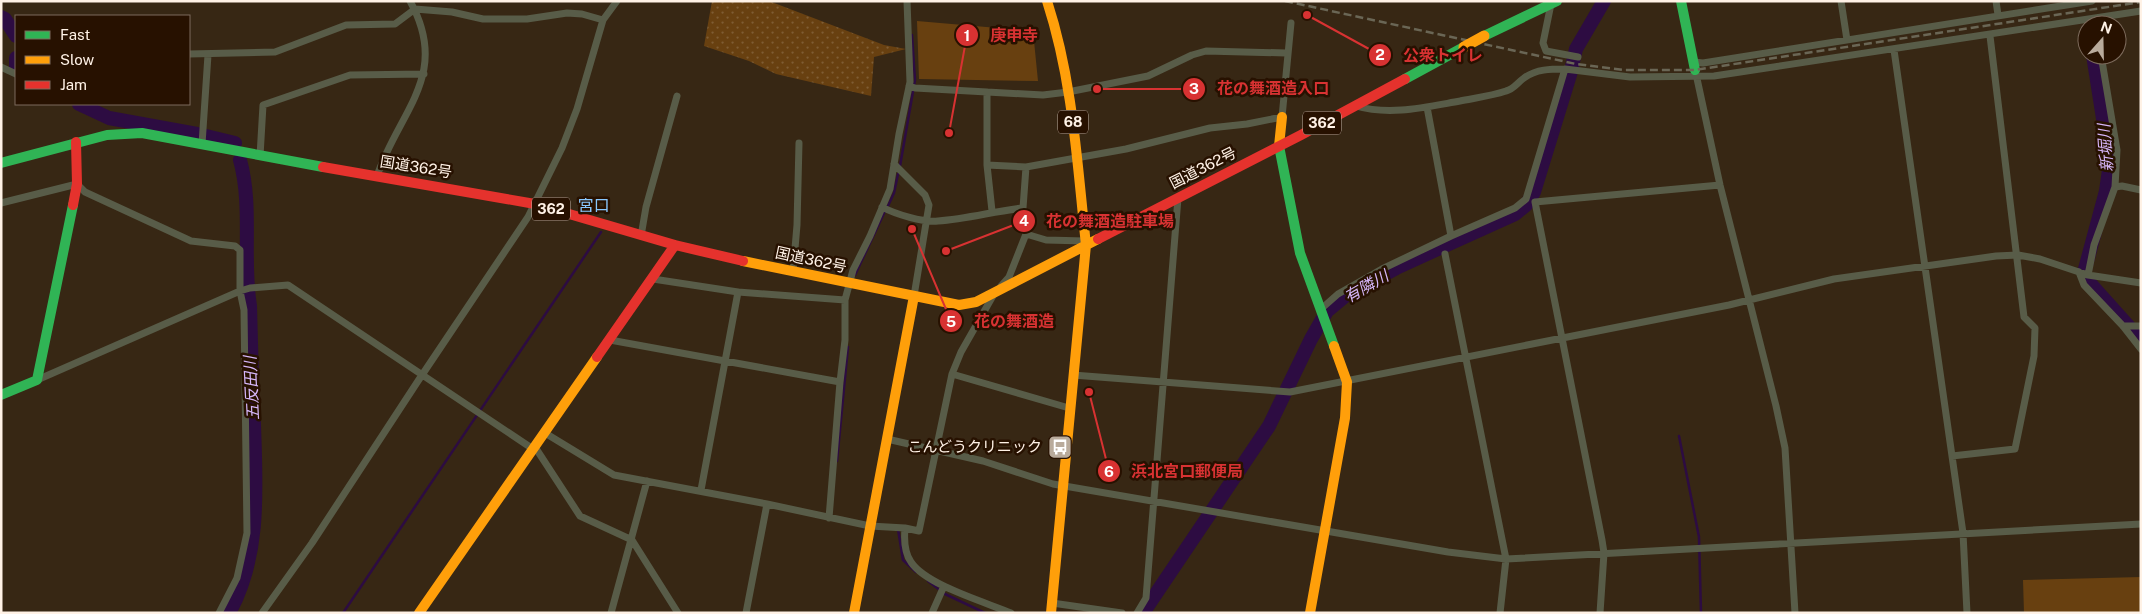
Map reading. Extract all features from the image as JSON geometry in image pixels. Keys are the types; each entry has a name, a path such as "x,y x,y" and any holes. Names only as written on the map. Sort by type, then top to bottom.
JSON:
{"main road":[{"name":"68","path":"1047,1 1059,34 1079,159 1086,243"},
{"path":"1681,1 1695,70"},
{"name":"国道362号","path":"1,163 107,135 142,133 260,156 535,204 675,245 793,272 959,305 976,302 1086,243 1279,146 1484,36 1553,2"},
{"path":"1282,117 1279,146 1300,253 1347,382 1345,418 1310,613"},
{"path":"1,395 37,380 77,184 76,142"},
{"path":"1052,608 1072,375 1086,243"},
{"path":"419,613 675,245"},
{"path":"854,613 914,296"}],"street":[{"path":"377,176 382,160 416,96 424,74 424,44 420,23 410,1"},
{"path":"262,613 312,543 535,204 562,148 577,109 603,20 617,1"},
{"path":"829,518 845,340 845,300 849,283 890,189 911,87 907,1"},
{"path":"1841,1 1847,40"},
{"path":"1996,1 1998,15"},
{"path":"1695,70 1703,63 2092,1"},
{"path":"1553,2 1543,44 1544,48 1546,51 1578,57"},
{"path":"190,54 275,52 346,25 395,24 414,9 452,12 483,19 527,19 567,13 582,14 603,20"},
{"path":"2125,15 2141,11"},
{"path":"988,165 1026,167 1079,159 1126,150 1210,128 1247,124 1282,117 1290,23"},
{"path":"1355,106 1391,110 1427,107 1507,91 1533,73 1544,70 1565,69 1630,77 1894,50 2077,25"},
{"path":"1952,456 2015,449 2034,356 2035,328 2024,318 2018,255 1990,36"},
{"path":"1894,50 1963,533 1967,613"},
{"path":"911,87 1043,95 1148,76 1192,55 1206,51 1286,53"},
{"path":"202,144 208,54"},
{"path":"2088,275 2094,245 2115,187 2117,150 2103,65"},
{"path":"1,67 15,74"},
{"path":"1565,69 1531,201 1562,339 1604,554 1600,613"},
{"path":"1695,70 1720,184 1785,448 1795,613"},
{"path":"260,156 263,105 350,75 424,74"},
{"path":"987,92 988,165 992,211"},
{"path":"640,236 677,96"},
{"path":"1427,107 1451,236"},
{"path":"793,272 797,224 799,143"},
{"path":"894,164 928,199 927,220 914,296"},
{"path":"545,433 614,475 701,490 870,526 905,528 919,531 952,374 961,352 995,292 1009,277 1026,234 1023,208 1026,167"},
{"path":"1,203 77,184 85,192 190,241 235,246 240,250 241,291 244,310 246,533 237,578 219,613"},
{"path":"1322,313 1338,294 1451,236 1531,201 1720,184"},
{"path":"2115,187 2122,186 2141,190"},
{"path":"1137,613 1146,598 1178,198"},
{"path":"882,207 902,215 937,222 992,211 1023,208"},
{"path":"1026,234 1046,240 1086,243"},
{"path":"1445,254 1506,558 1500,613"},
{"path":"1072,375 1287,392 1347,382 1562,339 1750,300 1834,279 1996,256 2018,255 2040,259 2088,275 2141,282"},
{"path":"2079,272 2084,285 2141,348"},
{"path":"653,279 738,292 845,300"},
{"path":"37,380 241,291 250,288 288,285 534,448 580,516 632,540 678,613"},
{"path":"701,490 727,362 738,292"},
{"path":"2123,326 2137,326"},
{"path":"610,340 840,382"},
{"path":"952,374 1069,408"},
{"path":"887,439 983,461 1053,484 1448,552 1506,558 2141,524"},
{"path":"611,613 647,481"},
{"path":"746,613 767,504"},
{"path":"905,528 904,543 910,562 924,574 944,586 1011,613"},
{"path":"932,613 944,586"},
{"path":"1052,608 1122,613"}],"shaded area":[{"path":"712,1 769,1 884,45 906,49 874,57 871,96 776,74 749,61 704,46"},
{"path":"917,21 1033,31 1038,81 919,79"},
{"path":"2141,577 2141,613 2024,613 2023,580"}],"waterway":[{"name":"有隣川","path":"1143,613 1269,426 1311,339 1327,311 1345,296 1398,267 1515,214 1526,205 1534,192 1570,75 1576,49 1604,1"},
{"name":"五反田川","path":"1,17 5,19 15,34"},
{"path":"900,166 915,80 912,35"},
{"name":"新堀川","path":"2085,269 2106,191 2110,163 2095,65"},
{"name":"五反田川","path":"81,105 109,118 197,134"},
{"name":"五反田川","path":"206,136 235,143"},
{"name":"五反田川","path":"229,613 247,568 252,545 255,497 250,306 247,270 247,214 244,178 240,160"},
{"path":"887,208 894,193 898,174"},
{"path":"855,275 885,211"},
{"path":"343,613 601,232"},
{"name":"新堀川","path":"2087,280 2141,340"},
{"path":"837,461 848,347"},
{"path":"1679,436 1699,537 1701,613"},
{"path":"898,529 903,560 916,572"},
{"path":"928,581 945,594 985,613"}],"railway":[{"path":"1285,1 1576,64 1624,70 1695,70 2141,2"}],"traffic: fast":[{"path":"1484,36 1557,1"},
{"path":"1681,1 1695,70"},
{"path":"1405,79 1464,47"},
{"path":"1,163 107,135 142,133 323,167"},
{"path":"1279,146 1300,253 1334,346"},
{"path":"1,395 37,380 73,205"}],"traffic: slow":[{"path":"1047,1 1063,61 1073,122 1086,245"},
{"path":"1464,47 1484,36"},
{"path":"1279,146 1282,117"},
{"path":"743,261 959,305 976,302 1098,239"},
{"path":"1051,613 1086,245"},
{"path":"854,613 914,296"},
{"path":"1310,613 1345,418 1347,382 1334,346"},
{"path":"419,613 597,357"}],"traffic: jam":[{"path":"1098,239 1301,135 1405,79"},
{"path":"73,205 77,184 76,142"},
{"path":"323,167 535,204 675,245 743,261"},
{"path":"597,357 675,245"}],"place":[{"name":"公衆トイレ","path":"1307,15"},
{"name":"花の舞酒造入口","path":"1097,89"},
{"name":"庚申寺","path":"949,133"},
{"name":"花の舞酒造","path":"912,229"},
{"name":"花の舞酒造駐車場","path":"946,251"},
{"name":"浜北宮口郵便局","path":"1089,392"},
{"name":"こんどうクリニック","path":"1060,447"}],"district":[{"name":"宮口","path":"594,205"}]}
